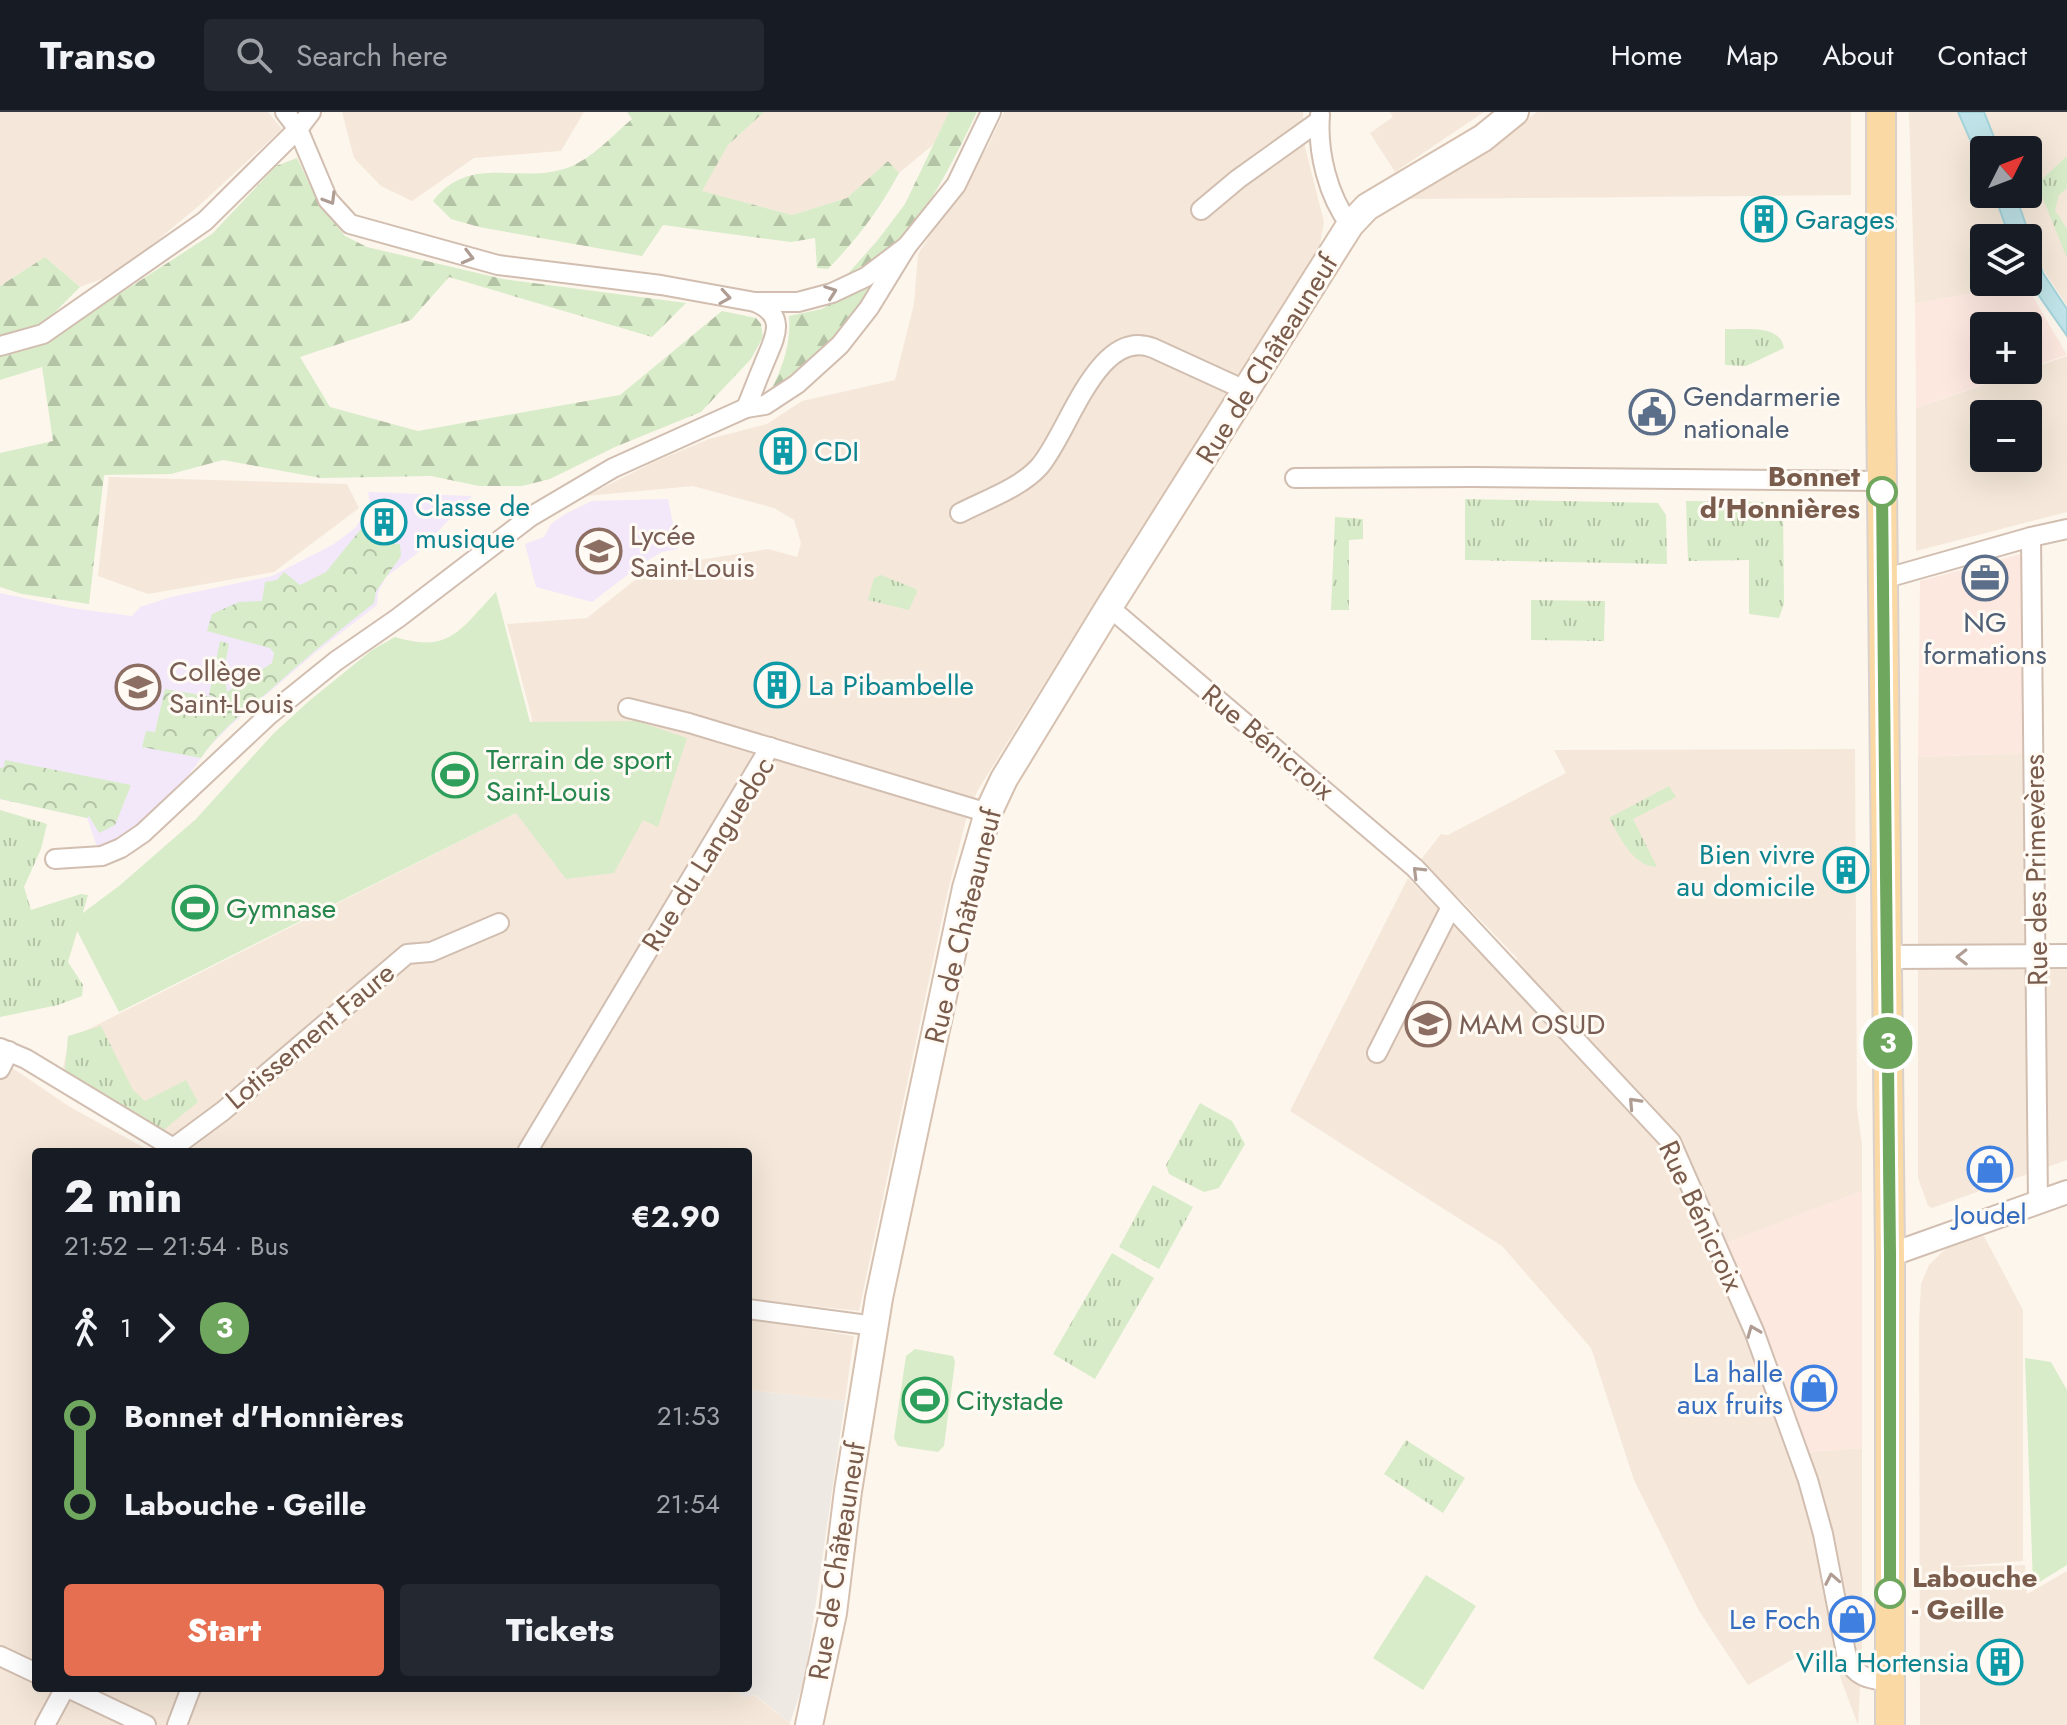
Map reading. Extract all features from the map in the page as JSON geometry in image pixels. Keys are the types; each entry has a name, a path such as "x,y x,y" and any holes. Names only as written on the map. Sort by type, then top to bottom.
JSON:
{"main road":[{"name":"Rue de Châteauneuf","path":"809,1725 833,1613 848,1491 875,1326 966,888 988,813 1004,779 1109,607 1350,225 1367,207 1483,138 1515,112"},
{"path":"1881,112 1890,1255 1890,1725"}],"street":[{"path":"285,112 298,129 328,200 350,224 498,265 661,285 755,302 798,302 832,293 866,277 907,246"},
{"path":"0,346 43,334 205,221 298,129 311,112"},
{"path":"55,859 102,856 143,833 238,742 291,697 530,517 613,468 746,408 765,405 797,384 840,345 869,308 907,246 956,185 991,112"},
{"path":"1320,117 1321,150 1333,193 1350,225"},
{"path":"1201,210 1320,117"},
{"path":"746,408 777,333 772,315 766,307 755,302"},
{"path":"960,513 1023,480 1040,466 1091,380 1111,355 1130,344 1140,343 1153,348 1247,391"},
{"path":"1295,478 1882,481"},
{"path":"1883,579 2067,529"},
{"name":"Rue des Primevères","path":"2031,537 2038,1203"},
{"name":"Rue Bénicroix","path":"1109,607 1415,868 1671,1142 1754,1331 1808,1480 1823,1534 1851,1668 1862,1677 1890,1682"},
{"path":"628,708 770,747"},
{"name":"Rue du Languedoc","path":"529,1148 770,747 988,813"},
{"path":"1377,1053 1451,907"},
{"name":"Lotissement Faure","path":"178,1148 407,954 431,952 499,923"},
{"path":"1887,957 2067,956"},
{"path":"0,1069 5,1050 173,1148"},
{"path":"1890,1255 2066,1194"},
{"path":"752,1310 875,1326"},
{"path":"0,1656 32,1671"},
{"path":"45,1725 65,1692"},
{"path":"76,1692 146,1725"},
{"path":"177,1725 189,1692"}],"shaded area":[{"path":"0,112 268,112 282,129 201,204 118,273 80,287 45,257 0,286"},
{"path":"342,112 584,112 561,151 474,158 412,201 381,186 354,158"},
{"path":"764,112 949,112 934,144 899,173 888,161 847,198 792,215 701,191 728,145"},
{"path":"1004,112 1303,112 1304,143 1324,222 1318,256 1132,542 978,790 968,812 947,895 859,1311 752,1299 752,1148 538,1148 630,966 519,1148 191,1148 62,1073 69,1039 516,813 532,719 507,624 587,618 645,572 674,564 768,549 797,557 801,543 794,520 774,508 693,486 586,496 709,439 767,424 802,401 895,380 914,304 918,254 988,146"},
{"path":"1390,112 1484,112 1395,172 1370,133 1393,117"},
{"path":"1537,112 1851,112 1851,195 1406,199 1411,193 1471,162"},
{"path":"1909,112 1957,112 1970,141 1970,208 1999,208 2004,224 1970,224 1970,294 1915,304"},
{"path":"1981,112 2067,112 2067,306 2042,268 2042,224 2024,224 2018,208 2042,208 2042,136 1990,136"},
{"path":"1970,294 1970,296 2033,296 2042,312 1970,312 1970,384 1984,384 1916,408 1915,304"},
{"path":"2042,312 2067,355 2042,363"},
{"path":"2067,356 2067,512 1916,551 1916,408 1986,384 2042,384 2042,365"},
{"path":"109,477 347,484 359,508 274,572 148,594 98,576"},
{"name":"Collège Saint-Louis","path":"368,492 472,496 415,555 386,577 378,592 377,605 231,725 210,746 185,780 141,825 121,841 98,849 87,818 0,799 0,593 71,608 132,616 140,607 171,597 272,576 334,544 355,528 366,513 370,504"},
{"name":"Lycée Saint-Louis","path":"668,499 678,549 662,552 643,563 592,602 536,587 525,544 544,537 551,524 565,514 592,501"},
{"path":"2024,553 2023,753 1918,757 1920,581"},
{"path":"1855,749 1857,1108 1862,1145 1862,1191 1711,1249 1790,1453 1862,1448 1862,1647 1858,1725 1830,1650 1802,1666 1797,1657 1748,1685 1699,1611 1634,1480 1591,1348 1502,1246 1290,1111 1408,878 1495,966 1518,959 1419,862 1441,834 1448,835 1566,773 1554,750"},
{"path":"2023,753 2025,970 2067,969 2067,1160 1932,1208 1928,1206 1918,1178 1918,757"},
{"path":"0,1063 11,1067 70,1107 145,1148 32,1148 32,1692 178,1692 166,1725 0,1725"},
{"path":"1862,1191 1862,1448 1805,1452 1723,1244"},
{"path":"1984,1236 2023,1310 2023,1561 1948,1567 2025,1565 2027,1594 2067,1571 2067,1725 1920,1725 1921,1284 1929,1265 1941,1253 1953,1244"},
{"path":"752,1320 854,1336 845,1401 752,1390"},
{"path":"752,1390 845,1401 805,1678 790,1723 755,1695 744,1697 736,1692 752,1692"},
{"path":"200,1692 736,1692 744,1697 754,1695 790,1723 790,1725 188,1725"}],"green space":[{"path":"627,112 764,112 728,145 702,191 792,215 847,198 888,161 899,173 867,223 828,269 817,268 815,238 791,242 663,225 642,256 479,227 451,219 433,201 448,186 463,178 479,174 549,172 576,164 632,119"},
{"path":"949,112 977,112 925,208 890,249 844,278 905,204"},
{"path":"2067,156 2067,188 2059,195 2055,210 2067,229 2067,258 2042,196 2042,179"},
{"path":"297,158 319,204 345,236 367,247 503,279 686,303 652,337 449,277 411,320 300,357 330,407 418,431 620,395 722,311 756,318 761,324 763,337 751,359 701,412 615,447 550,479 522,486 479,486 431,476 321,478 223,460 171,474 104,475 89,604 22,594 0,587 0,453 53,441 42,367 0,380 0,356 44,343 212,234 276,166"},
{"path":"45,257 80,287 42,325 0,337 0,286"},
{"path":"872,279 877,285 843,330 818,356 772,388 786,353 789,316 822,309"},
{"path":"1725,329 1769,332 1781,340 1784,348 1746,366 1725,365"},
{"path":"1465,499 1658,503 1666,515 1667,564 1465,560"},
{"path":"1686,501 1773,502 1783,508 1784,604 1779,618 1749,614 1749,560 1688,561"},
{"path":"1335,517 1363,519 1363,539 1349,540 1349,610 1331,610"},
{"path":"361,529 382,543 400,544 401,556 376,591 374,603 232,723 201,758 142,747 146,731 155,732 165,689 218,698 209,695 220,641 229,644 224,669 227,692 272,663 274,653 270,648 207,631 212,614 239,602 262,601 265,582 277,580 284,572 300,585 326,572"},
{"path":"881,575 916,589 909,610 868,600 874,578"},
{"name":"Terrain de sport Saint-Louis","path":"496,592 530,722 637,721 687,738 658,827 643,820 614,873 566,879 516,813 119,1012 72,921 119,886 196,819 274,733 372,650 395,637 429,642 453,635"},
{"path":"1531,600 1605,601 1604,641 1531,640"},
{"path":"5,760 131,785 115,825 99,833 89,816 0,799 0,768 4,767"},
{"path":"1669,786 1676,797 1633,819 1657,867 1640,862 1634,856 1609,818"},
{"path":"0,810 47,824 41,849 24,887 31,910 81,894 88,895 68,962 83,985 82,996 58,1005 0,1017"},
{"path":"101,1026 133,1090 145,1101 186,1080 198,1102 161,1132 65,1070 68,1036"},
{"path":"1200,1103 1232,1121 1245,1144 1219,1188 1204,1192 1169,1174 1166,1165"},
{"path":"1153,1185 1193,1207 1159,1269 1119,1247"},
{"path":"1112,1253 1154,1278 1095,1379 1053,1354"},
{"name":"Citystade","path":"915,1349 953,1356 955,1362 944,1446 938,1452 898,1446 894,1438 906,1356"},
{"path":"2025,1358 2051,1362 2067,1390 2067,1565 2033,1586"},
{"path":"1406,1440 1465,1478 1443,1513 1384,1474"},
{"path":"1426,1575 1476,1606 1423,1690 1373,1658"}],"water":[{"path":"1958,112 1984,112 1993,136 1970,136 1970,139"},
{"path":"1999,208 2020,208 2026,224 2005,224"},
{"path":"2042,270 2067,309 2067,336 2039,296 2042,296"}],"bus line":[{"name":"3","path":"1882,492 1890,1255 1890,1593"}],"place":[{"name":"Garages","path":"1764,219"},
{"name":"Gendarmerie nationale","path":"1652,412"},
{"name":"CDI","path":"783,451"},
{"name":"Bonnet d'Honnières","path":"1882,492"},
{"name":"Classe de musique","path":"384,522"},
{"name":"Lycée Saint-Louis","path":"599,551"},
{"name":"NG formations","path":"1985,578"},
{"name":"La Pibambelle","path":"777,685"},
{"name":"Collège Saint-Louis","path":"138,687"},
{"name":"Terrain de sport Saint-Louis","path":"455,775"},
{"name":"Bien vivre au domicile","path":"1846,870"},
{"name":"Gymnase","path":"195,908"},
{"name":"MAM OSUD","path":"1428,1024"},
{"name":"Joudel","path":"1990,1169"},
{"name":"La halle aux fruits","path":"1814,1388"},
{"name":"Citystade","path":"925,1400"},
{"name":"Labouche - Geille","path":"1890,1593"},
{"name":"Le Foch","path":"1852,1619"},
{"name":"Villa Hortensia","path":"2000,1662"}]}
